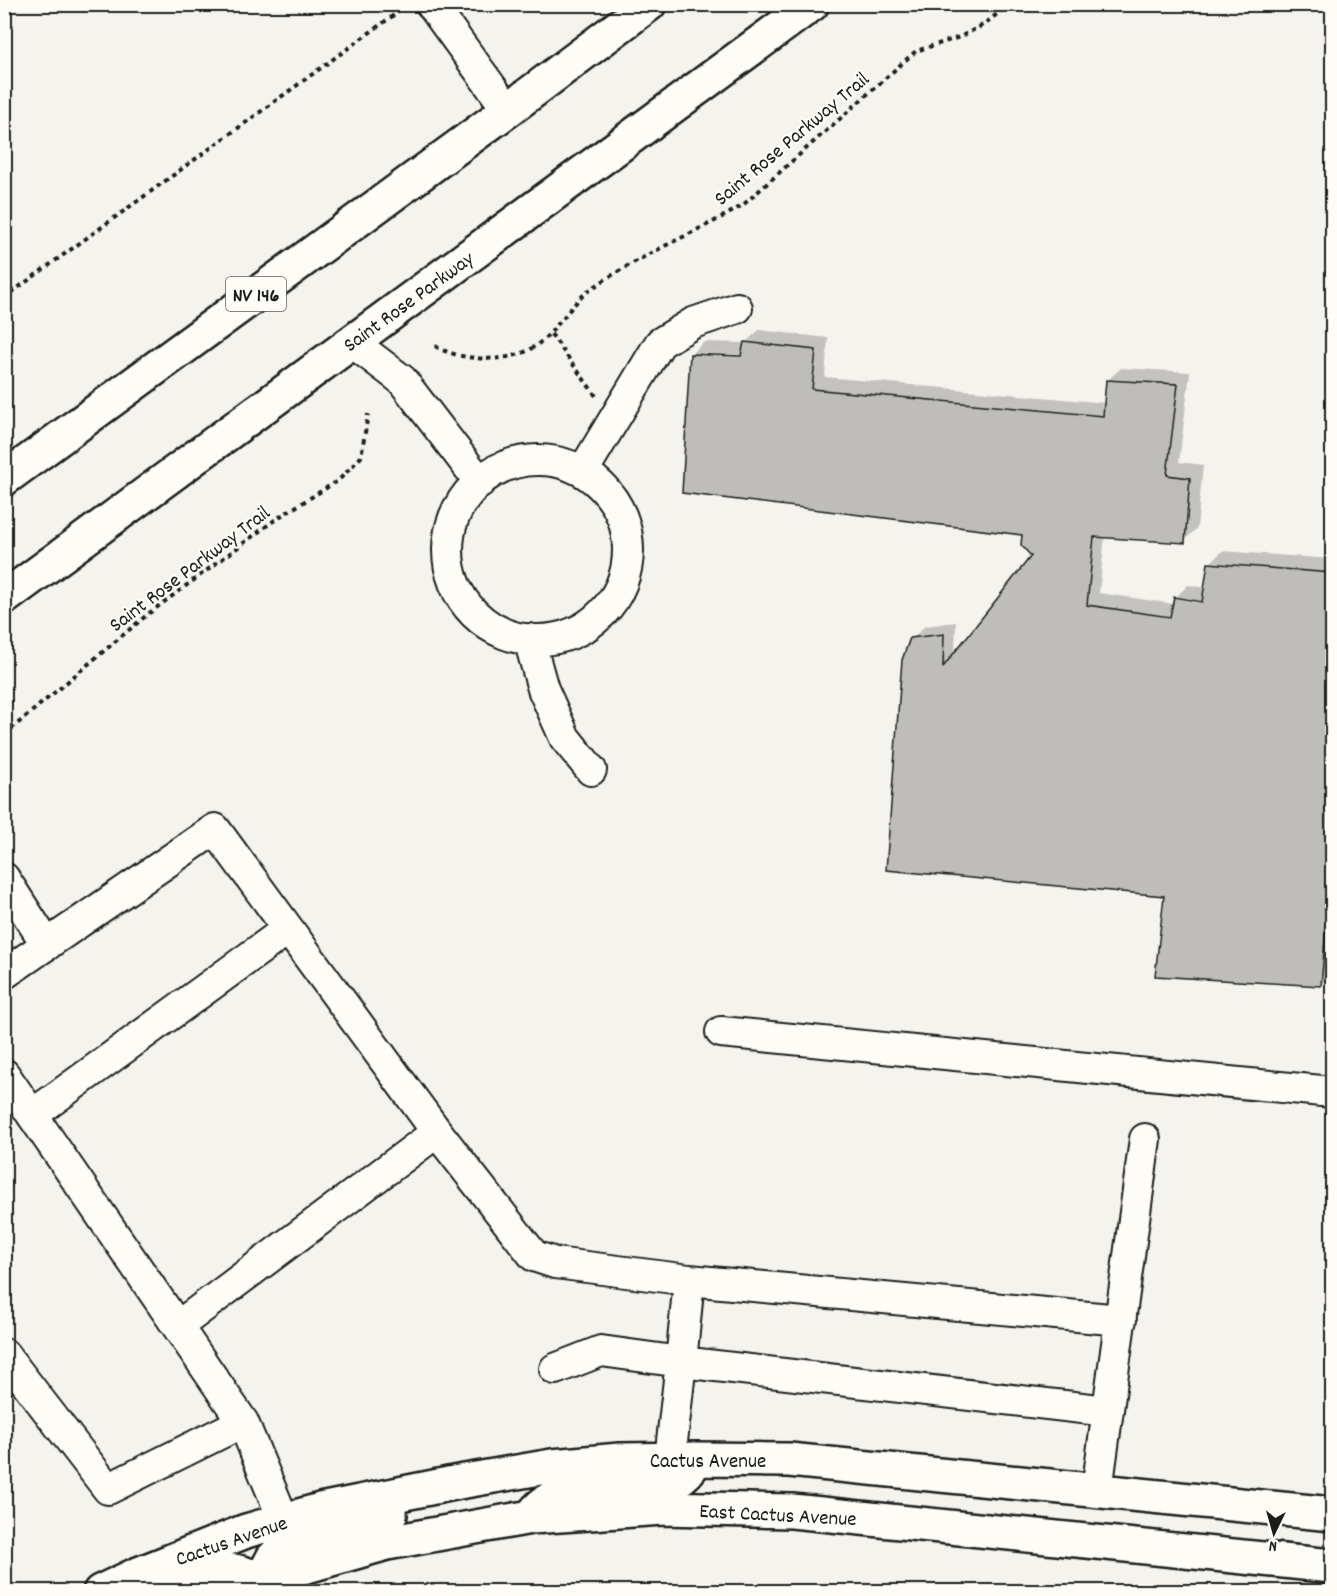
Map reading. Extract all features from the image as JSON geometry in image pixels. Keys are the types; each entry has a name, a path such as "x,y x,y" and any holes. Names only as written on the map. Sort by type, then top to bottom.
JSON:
{"main road":[{"name":"NV 146","path":"4,479 649,4"},
{"name":"Saint Rose Parkway","path":"4,598 812,4"},
{"path":"531,1517 541,1504 558,1494 582,1489 670,1483 689,1473 683,1459"},
{"name":"Cactus Avenue","path":"100,1592 136,1575 246,1531 321,1510 552,1466 620,1460 789,1460 1332,1514"},
{"path":"158,1592 219,1571 235,1570 265,1585 273,1558 283,1549 389,1515 412,1502 424,1489"},
{"name":"East Cactus Avenue","path":"232,1592 265,1585 387,1543 531,1517 663,1508 792,1511 1332,1566"}],"street":[{"path":"431,4 508,110"},
{"path":"583,471 660,343 693,323 737,308"},
{"path":"352,342 402,380 480,482"},
{"path":"524,460 554,461 583,471 606,490 622,517 629,547 624,577 610,604 588,625 560,637 529,639 501,632 476,616 458,593 449,566 448,537 456,509 474,486 497,469 524,460"},
{"path":"529,639 543,689 565,738 591,770"},
{"path":"4,974 216,829 437,1132 534,1256 555,1263 689,1280 1120,1320"},
{"path":"4,878 47,945"},
{"path":"32,1115 288,929"},
{"path":"721,1032 1332,1092"},
{"path":"4,1074 243,1422 284,1521"},
{"path":"178,1326 437,1132"},
{"path":"1097,1490 1145,1138"},
{"path":"683,1459 681,1362 689,1280"},
{"path":"555,1369 601,1351 1108,1411"},
{"path":"4,1354 108,1489 243,1422"}],"path":[{"name":"Saint Rose Parkway Trail","path":"435,346 446,353 470,357 505,357 540,344 589,290 644,256 729,214 744,204 916,51 960,37 983,25 1010,4"},
{"path":"4,298 399,12"},
{"path":"551,334 601,404"},
{"name":"Saint Rose Parkway Trail","path":"4,735 148,614 276,519 339,480 361,457 368,414"}],"building":[{"path":"744,342 816,350 812,389 1103,416 1106,380 1178,384 1167,475 1190,478 1185,543 1094,537 1087,605 1170,617 1174,597 1202,602 1208,563 1332,573 1332,858 1321,986 1155,976 1164,896 886,870 902,660 910,638 944,634 943,667 1031,556 1021,545 1022,535 682,493 690,354 741,356"}]}
